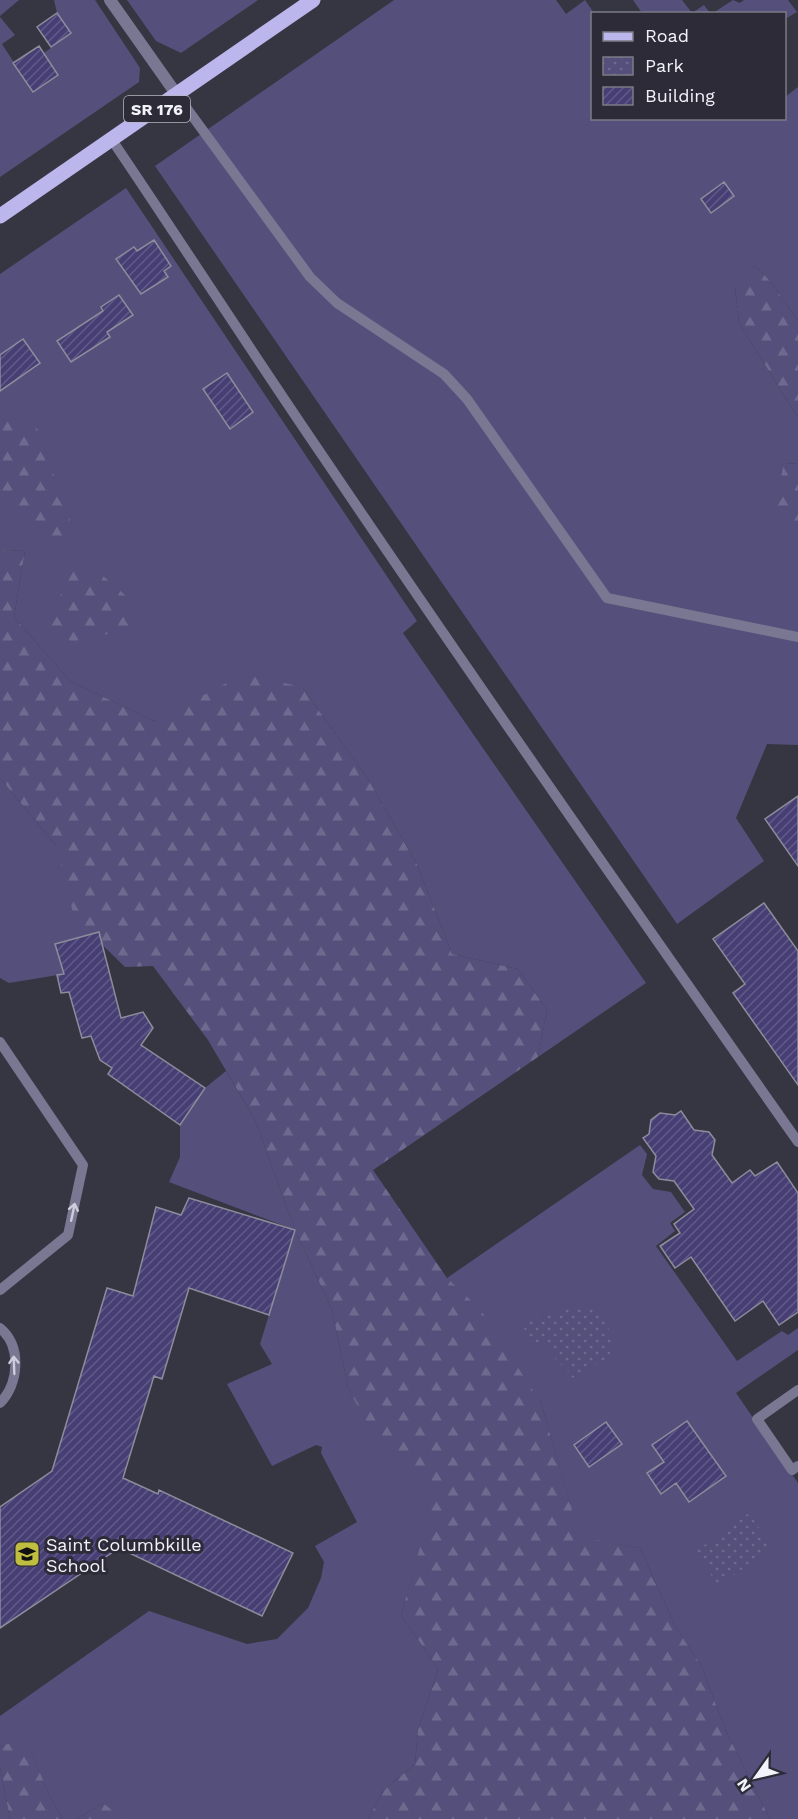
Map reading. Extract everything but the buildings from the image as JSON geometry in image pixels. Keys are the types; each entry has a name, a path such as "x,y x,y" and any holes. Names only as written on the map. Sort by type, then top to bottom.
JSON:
{"main road":[{"name":"SR 176","path":"0,216 314,0"}],"street":[{"path":"110,0 177,95"}],"lane":[{"path":"177,95 310,277 337,303 444,374 467,399 607,598 798,637"},
{"path":"112,140 321,454 634,911 695,993 798,1142"},
{"path":"0,1042 83,1165 68,1235 0,1290"},
{"path":"0,1328 11,1342 15,1365 13,1386 0,1402"},
{"path":"798,1390 757,1419 792,1470 798,1466"}],"green space":[{"path":"0,0 19,0 0,16"},
{"path":"54,0 95,0 140,68 139,82 0,177 0,17 15,35 2,44 33,92 58,75 44,53 71,33 57,13"},
{"path":"127,0 258,0 181,53 156,41"},
{"path":"394,0 556,0 566,14 585,0 593,12 591,12 591,120 786,120 786,96 798,87 798,321 771,282 755,265 735,287 739,323 798,418 798,464 784,463 798,516 798,745 767,744 736,818 764,861 677,924 155,166","holes":["724,182 711,212 701,199"]},
{"path":"633,0 682,0 691,12 641,12"},
{"path":"733,0 740,3 744,0 788,0 797,12 786,18 786,12 715,12"},
{"path":"704,5 709,12 694,12"},
{"path":"126,188 417,621 403,633 646,983 538,1057 547,1010 518,969 452,954 417,864 368,779 302,687 188,705 154,721 70,681 14,617 25,551 0,550 0,274"},
{"path":"755,265 771,282 798,321 798,418 739,323 735,286"},
{"path":"0,411 34,420 77,540 44,542 0,498"},
{"path":"784,463 798,464 798,542 775,506"},
{"path":"0,550 25,551 14,617 70,681 154,721 244,674 302,687 368,779 417,864 452,954 518,969 547,1010 538,1057 373,1170 447,1278 480,1309 541,1403 580,1537 640,1548 675,1626 701,1665 726,1731 770,1819 368,1819 383,1791 415,1764 418,1729 438,1669 401,1615 436,1490 376,1443 348,1387 332,1310 295,1230 255,1120 208,1040 153,966 125,967 74,917 57,847 0,778"},
{"path":"69,567 95,569 125,595 130,625 117,632 71,642 51,627"},
{"path":"0,778 57,847 99,932 56,944 64,974 9,983 0,978"},
{"path":"226,1071 255,1120 295,1230 169,1182 180,1157 180,1125 205,1088"},
{"path":"640,1145 647,1154 642,1175 653,1189 671,1192 685,1212 670,1223 675,1231 656,1246 737,1361 782,1331 788,1335 798,1328 798,1350 736,1393 798,1483 798,1819 770,1819 726,1731 701,1665 675,1626 640,1548 580,1538 541,1403 447,1278"},
{"path":"295,1230 332,1310 348,1387 376,1442 437,1490 401,1615 438,1669 418,1729 415,1764 383,1791 368,1819 114,1819 103,1803 77,1819 63,1819 50,1797 25,1737 0,1747 0,1716 149,1611 247,1644 277,1639 308,1608 321,1578 324,1562 315,1546 357,1522 321,1453 322,1447 316,1445 272,1466 227,1384 272,1364 260,1344"},
{"path":"579,1306 600,1312 612,1338 612,1347 610,1354 604,1359 572,1378 565,1366 560,1364 544,1345 529,1340 524,1328 530,1320"},
{"path":"749,1513 772,1547 719,1586 695,1552"},
{"path":"25,1736 50,1797 63,1819 10,1819 0,1767 0,1747"},
{"path":"0,1767 10,1819 0,1819"},
{"path":"103,1803 123,1819 77,1819"}],"place":[{"name":"Saint Columbkille School","path":"27,1554"}]}
